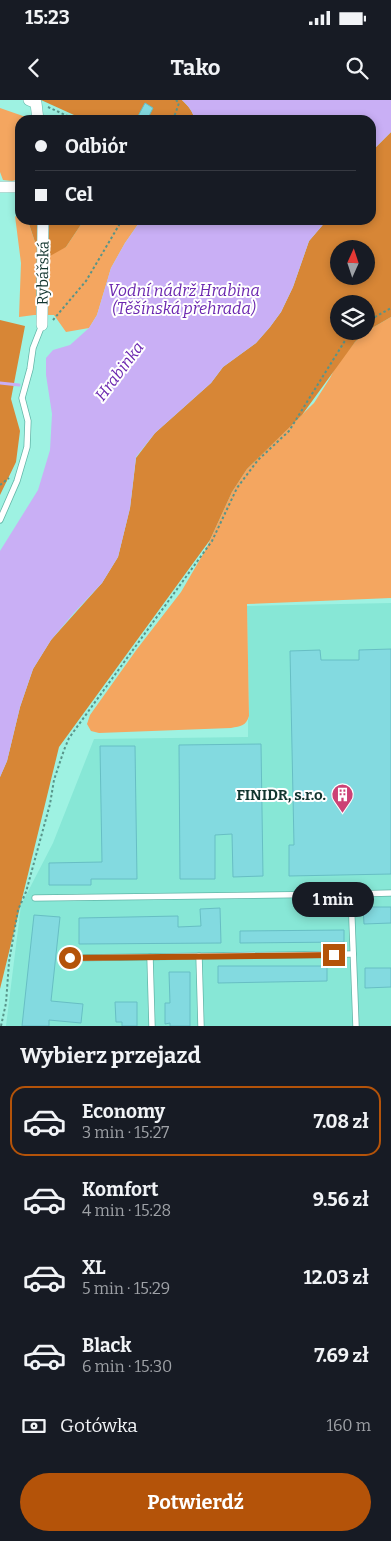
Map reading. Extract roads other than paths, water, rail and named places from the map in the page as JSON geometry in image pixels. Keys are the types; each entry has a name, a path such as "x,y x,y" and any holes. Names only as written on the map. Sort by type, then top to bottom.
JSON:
{"street":[{"path":"33,101 37,115"},
{"path":"0,187 15,187"},
{"name":"Rybářská","path":"42,325 43,225"}],"lane":[{"path":"0,520 17,481 27,447 28,421 22,398 30,369 33,348 42,325"},
{"path":"35,898 391,893"},
{"path":"351,894 356,1026"},
{"path":"70,958 353,954"},
{"path":"199,956 201,1026"},
{"path":"150,957 152,1026"}],"water":[{"path":"182,100 391,100 391,132 376,147 376,115 193,115"},
{"name":"Vodní nádrž Hrabina (Těšínská přehrada)","path":"138,225 323,225 309,241 293,287 281,312 270,327 256,343 223,367 211,383 155,433 136,457 130,508 118,557 102,583 51,640 33,669 20,707 7,761 0,777 0,551 38,490 50,450 52,414 46,375 46,358 53,350 70,345 89,328 97,315 111,268"}],"waterway":[{"path":"0,383 19,385"}],"place":[{"name":"FINIDR, s.r.o.","path":"342,814"}],"water label":[{"name":"Hrabinka","path":"119,371"}]}
